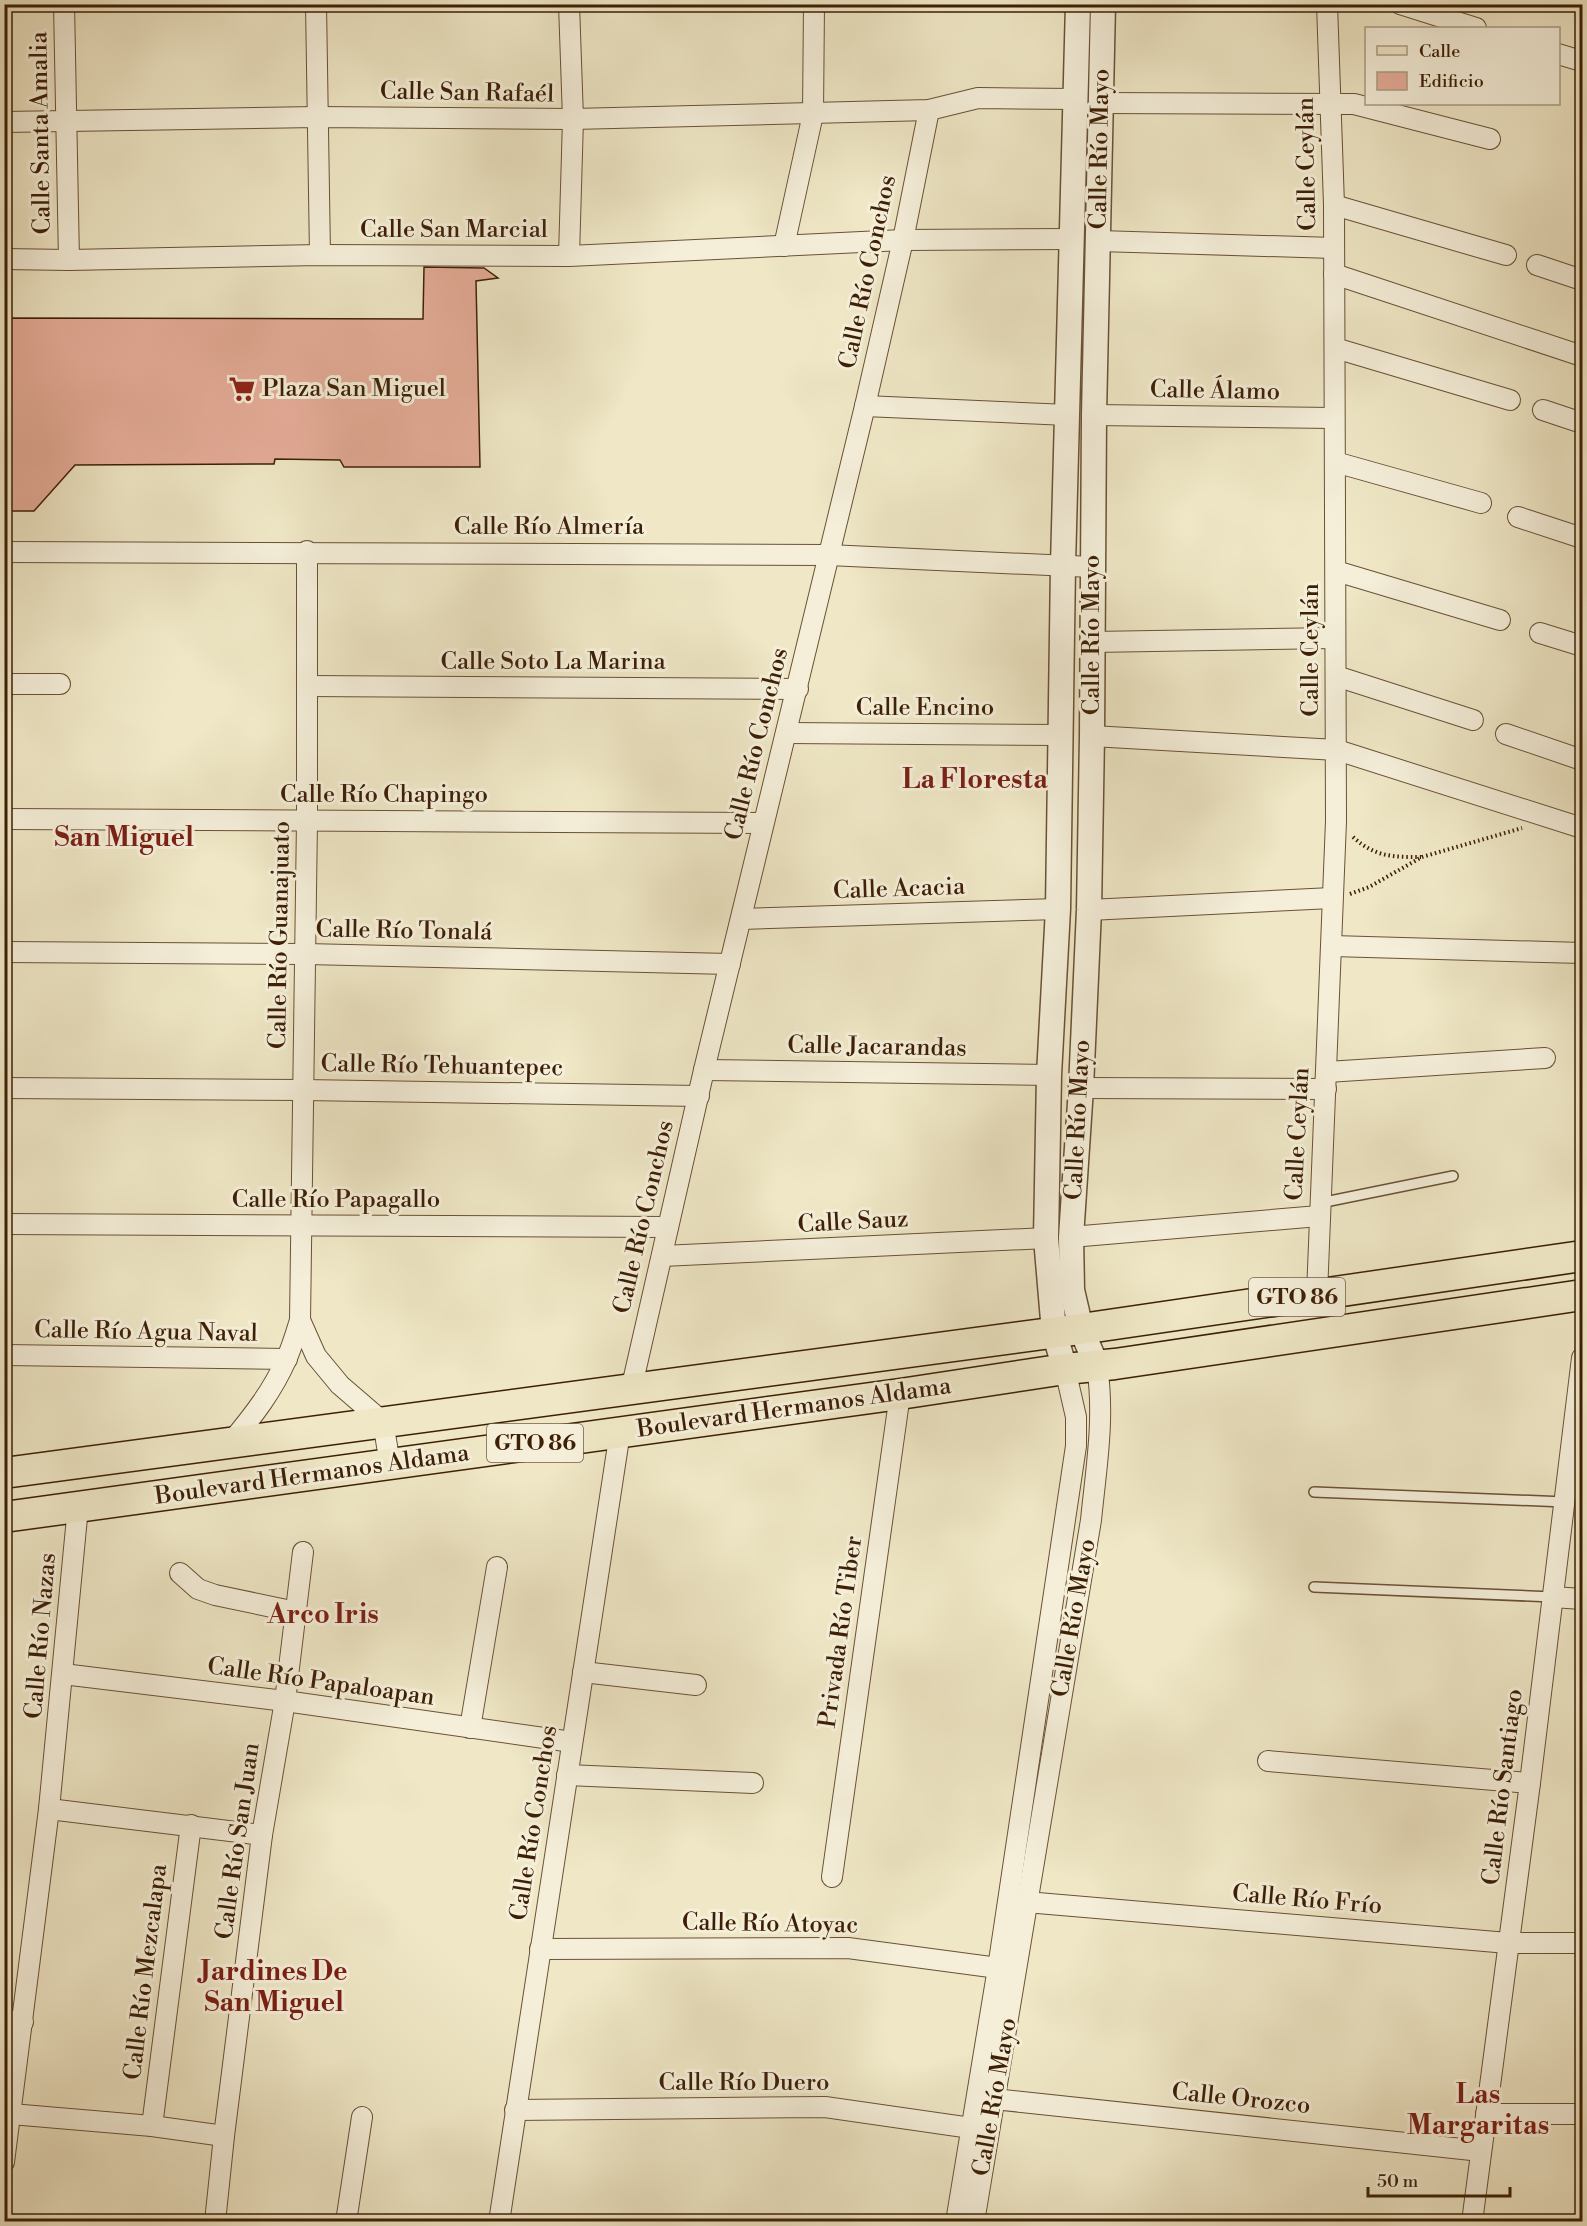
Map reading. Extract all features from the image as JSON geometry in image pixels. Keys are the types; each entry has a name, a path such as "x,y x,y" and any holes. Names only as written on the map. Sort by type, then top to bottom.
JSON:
{"main road":[{"name":"Boulevard Hermanos Aldama","path":"4,1473 1068,1331 1582,1256"},
{"name":"Boulevard Hermanos Aldama","path":"4,1517 900,1394 1582,1295"}],"street":[{"name":"Calle Santa Amalia","path":"64,4 69,260"},
{"path":"316,4 316,117 320,255"},
{"path":"569,4 573,119 569,256"},
{"path":"784,246 813,114 814,4"},
{"name":"Calle Río Mayo","path":"974,2222 1091,1520 1100,1430 1101,1394 1097,1366 1068,1331 1046,1238 1049,1076 1058,909 1078,4"},
{"name":"Calle Río Mayo","path":"956,2222 998,1968 1076,1446 1076,1417 1065,1369 1072,1290 1071,1237 1089,910 1094,415 1103,4"},
{"path":"1400,4 1473,27"},
{"name":"Calle Ceylán","path":"1317,1294 1332,946 1337,750 1334,205 1326,6"},
{"path":"1560,55 1578,60"},
{"name":"Calle San Rafaél","path":"4,122 316,117 573,119 813,114 929,110 978,99 1077,99"},
{"path":"1101,103 1354,104 1490,139"},
{"name":"Calle Río Conchos","path":"631,1390 704,1070 865,406 903,240 929,110"},
{"path":"1334,205 1506,255"},
{"name":"Calle San Marcial","path":"4,259 69,260 320,255 569,256 903,240 1073,239"},
{"path":"1099,241 1334,248"},
{"path":"1537,265 1582,280"},
{"path":"1334,274 1582,356"},
{"path":"1335,348 1510,400"},
{"path":"865,406 1068,415"},
{"path":"1543,410 1582,423"},
{"name":"Calle Álamo","path":"1094,415 1334,418"},
{"path":"1335,462 1481,503"},
{"path":"1518,517 1582,538"},
{"name":"Calle Río Almería","path":"4,552 308,551 828,555 1092,567"},
{"name":"Calle Río Guanajuato","path":"232,1441 261,1404 287,1359 300,1320 306,954 308,551"},
{"path":"1336,572 1500,621"},
{"path":"1540,633 1582,646"},
{"path":"1093,642 1335,638"},
{"path":"1336,676 1473,720"},
{"path":"4,684 60,684"},
{"name":"Calle Soto La Marina","path":"307,686 798,689"},
{"name":"Calle Encino","path":"787,733 1062,735"},
{"path":"1506,734 1582,760"},
{"path":"1092,736 1337,750 1582,828"},
{"name":"Calle Río Chapingo","path":"4,819 764,823"},
{"path":"1089,910 1332,898"},
{"name":"Calle Acacia","path":"741,919 1058,909"},
{"path":"1332,946 1582,953"},
{"name":"Calle Río Tonalá","path":"4,952 306,954 730,964"},
{"path":"1081,1088 1326,1080 1545,1058"},
{"name":"Calle Jacarandas","path":"704,1070 1049,1076"},
{"name":"Calle Río Tehuantepec","path":"4,1088 699,1096"},
{"path":"1071,1237 1319,1210"},
{"name":"Calle Río Papagallo","path":"4,1224 668,1227"},
{"name":"Calle Sauz","path":"662,1256 1046,1238"},
{"name":"Calle Río Guanajuato","path":"300,1320 322,1364 340,1385 383,1422"},
{"name":"Calle Río Agua Naval","path":"4,1355 287,1359"},
{"name":"Calle Río Santiago","path":"1472,2222 1530,1783 1582,1358"},
{"name":"Privada Río Tiber","path":"832,1877 900,1394"},
{"path":"383,1422 390,1464"},
{"name":"Calle Río Conchos","path":"499,2222 620,1432"},
{"name":"Calle Río Nazas","path":"4,2162 11,2114 14,2021 49,1809 78,1508"},
{"path":"1066,1516 1091,1520"},
{"name":"Calle Río San Juan","path":"215,2222 262,1835 285,1701 303,1552"},
{"path":"470,1728 497,1566"},
{"path":"180,1572 198,1589 215,1595 296,1612"},
{"path":"1553,1597 1582,1599"},
{"path":"583,1672 696,1685"},
{"name":"Calle Río Papaloapan","path":"63,1674 285,1701 572,1742"},
{"path":"1268,1761 1530,1783"},
{"path":"567,1775 753,1783"},
{"path":"49,1809 262,1835"},
{"name":"Calle Río Mezcalapa","path":"152,2126 191,1825"},
{"name":"Calle Río Frío","path":"1026,1902 1508,1943 1582,1943"},
{"name":"Calle Río Atoyac","path":"540,1949 848,1948 998,1968"},
{"name":"Calle Orozco","path":"994,2099 1481,2151"},
{"name":"Calle Río Duero","path":"515,2110 825,2107 970,2128"},
{"path":"11,2114 152,2126 224,2136"},
{"path":"1486,2114 1582,2114"},
{"path":"346,2222 362,2117"}],"lane":[{"path":"1319,1210 1454,1176"},
{"path":"1314,1492 1565,1502"},
{"path":"1314,1587 1553,1597"}],"path":[{"path":"1332,898 1369,887 1422,857 1554,819"},
{"path":"1336,821 1367,849 1395,857 1422,857"}],"building":[{"name":"Plaza San Miguel","path":"424,267 484,268 498,278 476,281 480,467 344,467 340,460 275,459 274,464 75,465 34,511 4,511 4,318 423,319"}],"place":[{"name":"Plaza San Miguel","path":"242,389"}],"district":[{"name":"La Floresta","path":"975,780"},
{"name":"San Miguel","path":"124,838"},
{"name":"Arco Iris","path":"323,1615"},
{"name":"Jardines De San Miguel","path":"274,1988"},
{"name":"Las Margaritas","path":"1478,2110"}]}
